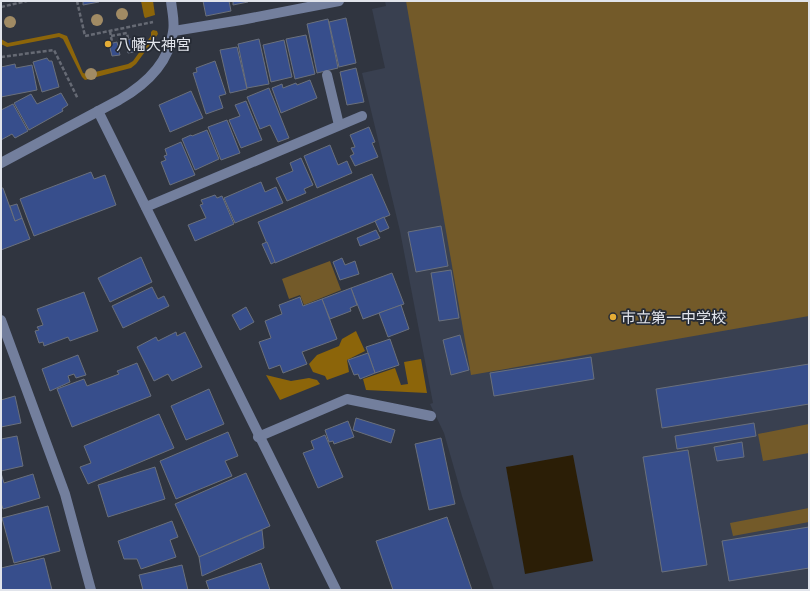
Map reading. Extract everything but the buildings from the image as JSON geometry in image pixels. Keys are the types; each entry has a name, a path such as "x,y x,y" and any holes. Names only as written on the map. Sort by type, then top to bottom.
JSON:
{"street":[{"path":"1,163 134,91 149,78 160,65 170,49 174,31 171,1"},
{"path":"174,31 241,20 338,1"},
{"path":"327,75 339,126"},
{"path":"98,111 258,437 336,590"},
{"path":"146,207 362,116"},
{"path":"1,320 4,341 65,494 91,590"},
{"path":"258,437 347,399 431,416"}],"path":[{"path":"1,7 27,1"},
{"path":"77,1 85,36 173,18"},
{"path":"110,31 112,42"},
{"path":"111,36 127,33 128,39"},
{"path":"1,57 54,50 87,117"}],"shaded area":[{"path":"141,1 153,1 155,15 145,18"},
{"name":"市立第一中学校","path":"385,1 809,1 809,590 494,590 462,496 444,433 430,404 433,403 400,231 362,73 385,68 372,9 386,6"},
{"path":"406,1 809,1 809,316 471,375"},
{"path":"153,30 157,31 158,34 136,64 131,68 85,80 82,77 63,39 59,37 7,47 1,44 1,39 8,43 59,33 67,36 83,73 87,74 128,64 133,61 151,36 151,32"},
{"path":"330,261 341,290 304,305 300,295 289,299 282,279"},
{"path":"356,331 365,351 347,360 349,372 327,380 325,376 313,372 309,364 317,355 339,346 342,339"},
{"path":"421,359 427,393 366,390 363,379 395,368 401,385 408,384 404,362"},
{"path":"266,375 291,381 309,378 317,380 320,384 280,400"},
{"path":"809,424 809,453 763,461 758,434"},
{"path":"573,455 593,561 525,574 506,467"},
{"path":"809,508 809,522 733,536 730,523"}],"place":[{"name":"八幡大神宮","path":"108,44"},
{"name":"市立第一中学校","path":"613,317"}]}
